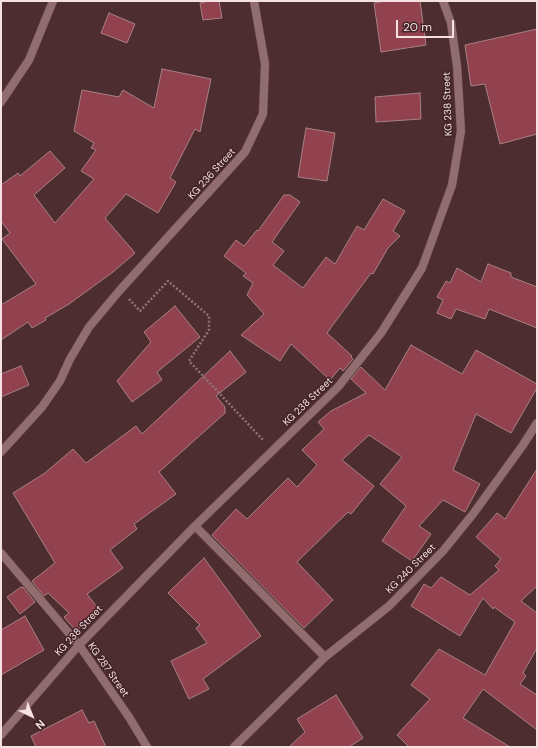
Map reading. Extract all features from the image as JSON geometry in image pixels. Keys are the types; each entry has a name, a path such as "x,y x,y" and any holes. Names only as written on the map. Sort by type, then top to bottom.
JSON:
{"street":[{"path":"1,102 29,60 53,1"},
{"name":"KG 236 Street","path":"1,452 42,407 60,381 89,327 120,290 245,152 263,114 265,64 254,1"},
{"name":"KG 238 Street","path":"1,734 79,645 196,526 338,387 381,333 422,268 452,185 461,131 457,66 451,23 443,1"},
{"name":"KG 240 Street","path":"234,747 325,658 389,606 443,551 473,514 523,445 537,423"},
{"path":"196,526 325,658"},
{"name":"KG 287 Street","path":"1,553 79,645 129,717 147,747"}],"path":[{"path":"120,290 140,311 168,281 209,316 209,330 189,362 273,450"}],"building":[{"path":"219,1 222,18 203,20 200,3"},
{"path":"386,1 420,1 426,45 381,52 374,3"},
{"path":"109,13 135,24 127,43 101,33"},
{"path":"537,29 537,134 500,144 485,84 471,86 465,45"},
{"path":"162,69 211,79 200,132 195,129 170,178 176,182 158,213 126,194 105,218 135,253 113,272 69,304 45,318 46,320 32,328 28,322 1,340 1,305 36,284 2,239 10,233 1,221 1,185 18,173 20,176 50,151 65,168 34,195 55,223 94,179 81,171 96,150 91,148 94,143 74,131 82,90 119,97 123,90 154,108"},
{"path":"420,93 421,119 376,122 375,97"},
{"path":"306,128 335,133 327,181 298,177"},
{"path":"284,195 290,195 300,202 272,242 284,251 273,265 303,288 326,257 335,264 357,226 364,230 383,199 405,211 393,231 400,236 388,248 373,274 371,273 327,333 352,356 351,357 353,359 343,371 340,368 330,380 291,344 280,361 241,335 264,314 247,295 253,283 243,276 246,273 224,256 236,240 244,246 257,230 258,231"},
{"path":"488,264 511,273 511,277 537,287 537,328 489,309 485,319 456,309 451,319 437,313 443,300 437,297 446,281 450,283 457,268 481,282"},
{"path":"175,306 200,337 157,372 162,380 132,402 117,381 151,342 144,332"},
{"path":"411,345 462,374 476,350 537,384 537,388 511,433 476,414 453,470 480,484 465,512 443,500 419,526 431,534 412,561 382,541 406,506 380,484 402,457 369,435 342,460 374,486 351,514 348,512 297,562 333,600 304,628 212,535 236,509 247,519 288,478 297,487 317,465 302,450 324,429 318,422 331,411 366,393 351,379 361,367 385,390"},
{"path":"230,351 246,372 216,396 225,407 225,413 159,472 176,494 134,524 137,529 110,550 123,568 87,594 100,611 76,631 64,617 69,613 48,593 44,596 32,581 55,563 13,493 45,473 73,449 86,463 136,426 142,434"},
{"path":"21,366 29,385 1,397 1,374"},
{"path":"537,469 537,586 521,601 537,613 537,648 523,673 526,676 520,684 537,695 537,730 483,689 463,718 510,747 409,747 397,735 430,699 411,685 439,649 485,675 515,622 494,607 493,609 483,598 460,636 411,606 424,584 431,588 441,577 470,595 499,570 495,566 501,559 476,537 497,513 505,519"},
{"path":"204,558 261,636 203,679 209,689 189,699 171,661 207,643 196,628 200,625 168,593"},
{"path":"23,587 35,602 20,614 7,597"},
{"path":"25,616 44,650 1,675 1,630"},
{"path":"336,695 363,738 349,747 289,747 305,732 297,719"},
{"path":"82,710 89,723 94,721 106,747 36,747 31,736"}]}
